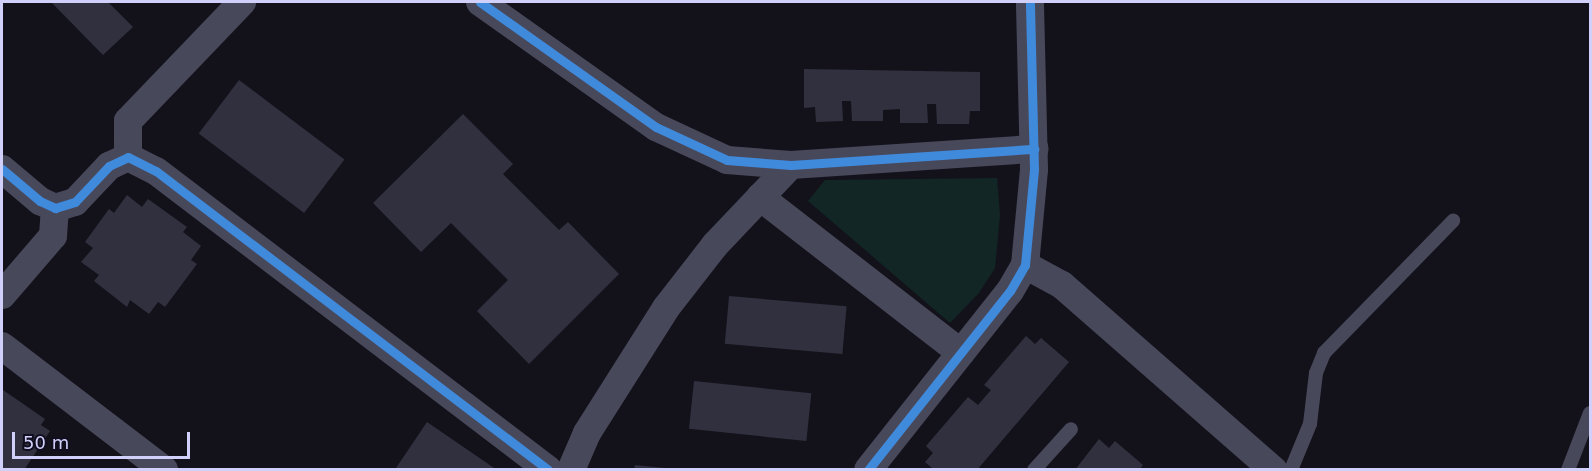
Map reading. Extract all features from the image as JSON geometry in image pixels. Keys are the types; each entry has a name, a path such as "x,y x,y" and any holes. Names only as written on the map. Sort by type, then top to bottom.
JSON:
{"street":[{"path":"128,157 128,121 242,2"},
{"path":"480,2 656,127 727,160 791,165 1034,148"},
{"path":"868,470 1010,291 1025,265 1034,148 1030,2"},
{"path":"2,169 40,201 56,208 75,202 109,166 128,157"},
{"path":"128,157 156,171 548,470"},
{"path":"571,470 587,433 666,308 715,245 791,165"},
{"path":"760,198 961,353"},
{"path":"2,295 53,236 56,208"},
{"path":"1025,265 1062,285 1273,470"},
{"path":"2,346 164,470"}],"lane":[{"path":"1291,470 1310,424 1316,373 1324,353 1453,221"},
{"path":"1568,470 1590,413"},
{"path":"1034,470 1071,429"}],"green space":[{"path":"997,178 1000,215 995,268 979,293 950,323 808,201 825,180"}],"building":[{"path":"51,2 108,2 133,27 103,55"},
{"path":"804,69 980,72 980,111 970,111 969,124 937,124 936,104 927,104 928,123 900,123 900,109 883,110 883,121 852,121 851,101 842,101 843,121 816,122 815,107 804,108"},
{"path":"239,80 344,159 304,213 199,134"},
{"path":"463,114 513,164 503,174 559,230 568,222 619,274 529,364 477,311 508,280 451,223 421,252 373,203"},
{"path":"127,195 142,207 148,199 187,227 183,232 201,246 191,260 197,264 165,307 158,302 149,314 130,300 127,307 94,281 99,275 81,262 93,248 85,242 109,209 114,213"},
{"path":"729,296 847,306 842,354 725,344"},
{"path":"1026,336 1035,344 1041,338 1069,362 977,470 934,470 925,462 933,453 926,446 968,397 978,405 991,390 984,385"},
{"path":"694,381 811,393 806,441 689,429"},
{"path":"3,390 45,419 41,425 50,431 24,470 2,470"},
{"path":"427,422 497,470 399,470 396,468"},
{"path":"1099,439 1109,448 1115,441 1143,465 1139,470 1075,470"},
{"path":"635,465 665,468 665,470 634,470"}],"cycle path":[{"path":"480,2 656,127 727,160 791,165 1034,149"},
{"path":"868,470 1010,291 1025,265 1034,169 1030,2"},
{"path":"2,169 40,201 55,208 75,202 109,166 128,157 156,171 548,470"}]}
